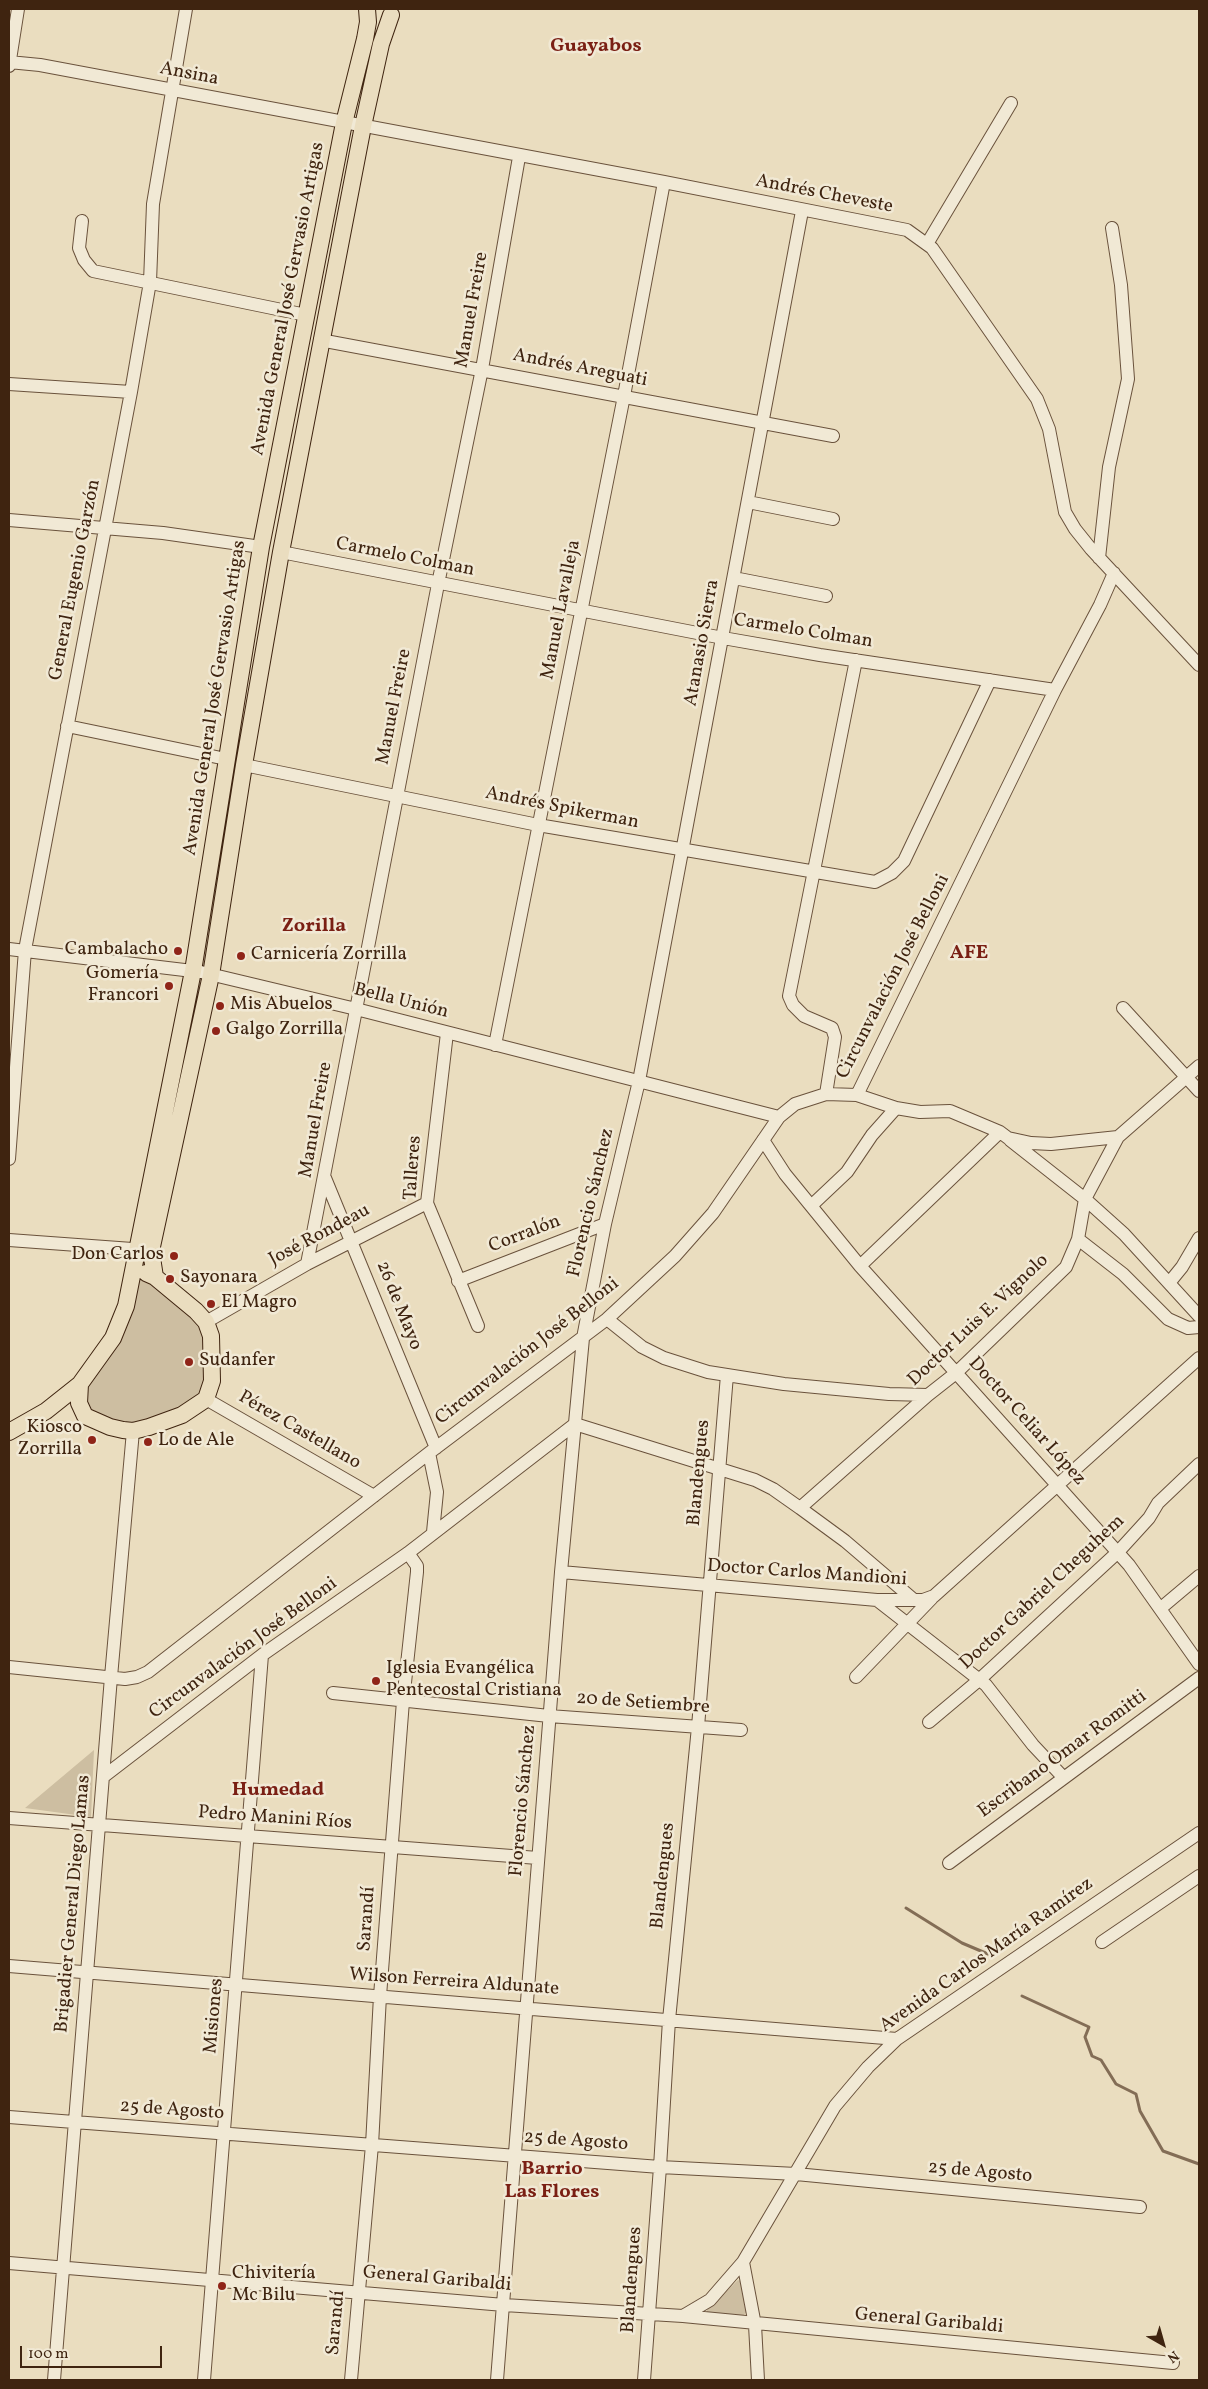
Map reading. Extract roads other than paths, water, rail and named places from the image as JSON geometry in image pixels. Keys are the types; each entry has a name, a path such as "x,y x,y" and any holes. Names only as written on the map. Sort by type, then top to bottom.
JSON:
{"main road":[{"path":"367,9 382,16 396,12"},
{"name":"Avenida General José Gervasio Artigas","path":"155,1277 144,1250 193,971 260,548 344,123 365,38 368,22 367,9"},
{"name":"Avenida General José Gervasio Artigas","path":"80,1384 113,1338 126,1306 132,1278 144,1250 211,975 244,765 320,340 363,126 382,44 396,12"},
{"path":"46,1410 66,1409 110,1427 133,1431 182,1416 206,1399 212,1381 211,1336 206,1322 196,1311 155,1277 142,1272 132,1278"},
{"path":"9,1432 46,1410 80,1384"},
{"path":"80,1384 79,1403 85,1416"}],"street":[{"path":"9,63 18,9"},
{"name":"General Eugenio Garzón","path":"9,1159 25,950 131,392 150,282 153,204 174,92 186,9"},
{"name":"Ansina","path":"9,63 40,65 174,92 363,126"},
{"path":"927,244 1010,103"},
{"name":"Andrés Cheveste","path":"363,126 519,157 664,182 802,211 907,230 927,244 1037,399 1049,429 1065,512 1095,554"},
{"name":"Manuel Freire","path":"307,1264 438,584 482,370 519,157"},
{"name":"Manuel Lavalleja","path":"495,1045 624,396 664,182"},
{"name":"Atanasio Sierra","path":"639,1081 684,851 802,211"},
{"path":"82,221 79,248 84,260 93,271 306,315"},
{"path":"1112,228 1121,285 1128,379 1109,467 1095,554 1199,665"},
{"name":"Andrés Areguati","path":"320,340 833,436"},
{"path":"9,384 131,392"},
{"path":"748,502 833,519"},
{"path":"9,520 105,527 260,548"},
{"name":"Carmelo Colman","path":"281,552 723,638 1056,690"},
{"name":"Circunvalación José Belloni","path":"111,1677 137,1677 148,1672 432,1450 607,1319 675,1256 707,1220 779,1117 795,1104 826,1094 857,1095 1056,690 1100,605 1114,573"},
{"path":"734,578 826,596"},
{"path":"826,1094 835,1037 832,1028 804,1016 793,1005 789,996 856,660"},
{"name":"Andrés Spikerman","path":"244,765 538,825 875,882 892,874 904,861 990,680"},
{"path":"67,726 226,759"},
{"name":"Bella Unión","path":"9,949 193,971 356,1010 779,1117"},
{"path":"1123,1008 1199,1091"},
{"name":"Talleres","path":"447,1033 427,1203 478,1326"},
{"name":"Doctor Luis E. Vignolo","path":"800,1508 928,1395 956,1373 1066,1266 1078,1239 1085,1199 1118,1137 1199,1066"},
{"name":"Florencio Sánchez","path":"497,2380 549,1716 583,1338 605,1224 639,1081"},
{"path":"857,1095 896,1108 920,1112 950,1111 1004,1135 1031,1143 1051,1144 1118,1137"},
{"path":"811,1206 847,1172 872,1136 896,1108"},
{"path":"1004,1135 1085,1199 1124,1234 1199,1316"},
{"path":"860,1266 1004,1135"},
{"name":"Doctor Celiar López","path":"763,1140 785,1174 860,1266 1118,1552 1162,1608 1199,1664"},
{"name":"26 de Mayo","path":"325,1178 352,1241 432,1450 437,1492 433,1532"},
{"name":"José Rondeau","path":"206,1322 307,1264 427,1203"},
{"name":"Corralón","path":"458,1281 605,1224"},
{"path":"1169,1283 1199,1238"},
{"path":"1078,1239 1123,1274 1168,1319 1188,1328 1199,1327"},
{"path":"9,1240 144,1250"},
{"path":"607,1319 642,1347 664,1358 708,1372 784,1384 889,1394 928,1395"},
{"path":"856,1676 934,1596 1199,1358"},
{"name":"Blandengues","path":"644,2380 650,2316 669,2020 698,1727 727,1375"},
{"name":"Pérez Castellano","path":"206,1399 374,1496"},
{"path":"575,1424 719,1471 755,1480 773,1489 845,1541 914,1600"},
{"name":"Circunvalación José Belloni","path":"103,1777 262,1655 408,1553 575,1424"},
{"name":"Brigadier General Diego Lamas","path":"54,2380 111,1677 133,1431"},
{"name":"Doctor Gabriel Cheguhem","path":"929,1722 979,1680 1118,1552 1149,1518 1158,1503 1199,1464"},
{"name":"Sarandí","path":"351,2380 372,2146 380,1996 403,1701 417,1572 417,1566 408,1553"},
{"name":"Doctor Carlos Mandioni","path":"561,1572 710,1587 877,1600 923,1600 934,1596"},
{"path":"1162,1608 1199,1576"},
{"path":"877,1600 986,1685 1033,1745 1063,1777"},
{"name":"Misiones","path":"204,2380 262,1655"},
{"path":"9,1666 111,1677"},
{"name":"Escribano Omar Romitti","path":"949,1863 1199,1678"},
{"name":"20 de Setiembre","path":"333,1693 549,1716 741,1730"},
{"name":"Pedro Manini Ríos","path":"9,1818 538,1858"},
{"name":"Avenida Carlos María Ramírez","path":"743,2262 835,2106 868,2066 897,2039 1199,1832"},
{"path":"1102,1942 1199,1876"},
{"name":"Wilson Ferreira Aldunate","path":"9,1966 897,2039"},
{"name":"25 de Agosto","path":"9,2117 660,2167 796,2174 1140,2207"},
{"path":"683,2316 710,2300 743,2262"},
{"path":"743,2262 754,2324 760,2380"},
{"name":"General Garibaldi","path":"9,2263 358,2291 504,2305 650,2316 683,2316 1173,2362"}],"waterway":[{"path":"906,1908 962,1943 988,1954"},
{"path":"1022,1996 1089,2027 1085,2037 1092,2056 1101,2060 1116,2084 1136,2094 1140,2111 1163,2151 1199,2164"}],"place":[{"name":"Cambalacho","path":"178,951"},
{"name":"Carnicería Zorrilla","path":"241,956"},
{"name":"Gomería Francori","path":"169,986"},
{"name":"Mis Abuelos","path":"220,1006"},
{"name":"Galgo Zorrilla","path":"216,1031"},
{"name":"Don Carlos","path":"174,1256"},
{"name":"Sayonara","path":"170,1279"},
{"name":"El Magro","path":"211,1304"},
{"name":"Sudanfer","path":"189,1362"},
{"name":"Kiosco Zorrilla","path":"92,1440"},
{"name":"Lo de Ale","path":"148,1442"},
{"name":"Iglesia Evangélica Pentecostal Cristiana","path":"376,1681"},
{"name":"Chivitería Mc Bilu","path":"222,2286"}],"district":[{"name":"Guayabos","path":"596,47"},
{"name":"Zorilla","path":"314,927"},
{"name":"AFE","path":"969,954"},
{"name":"Humedad","path":"278,1791"},
{"name":"Barrio Las Flores","path":"552,2182"}]}
